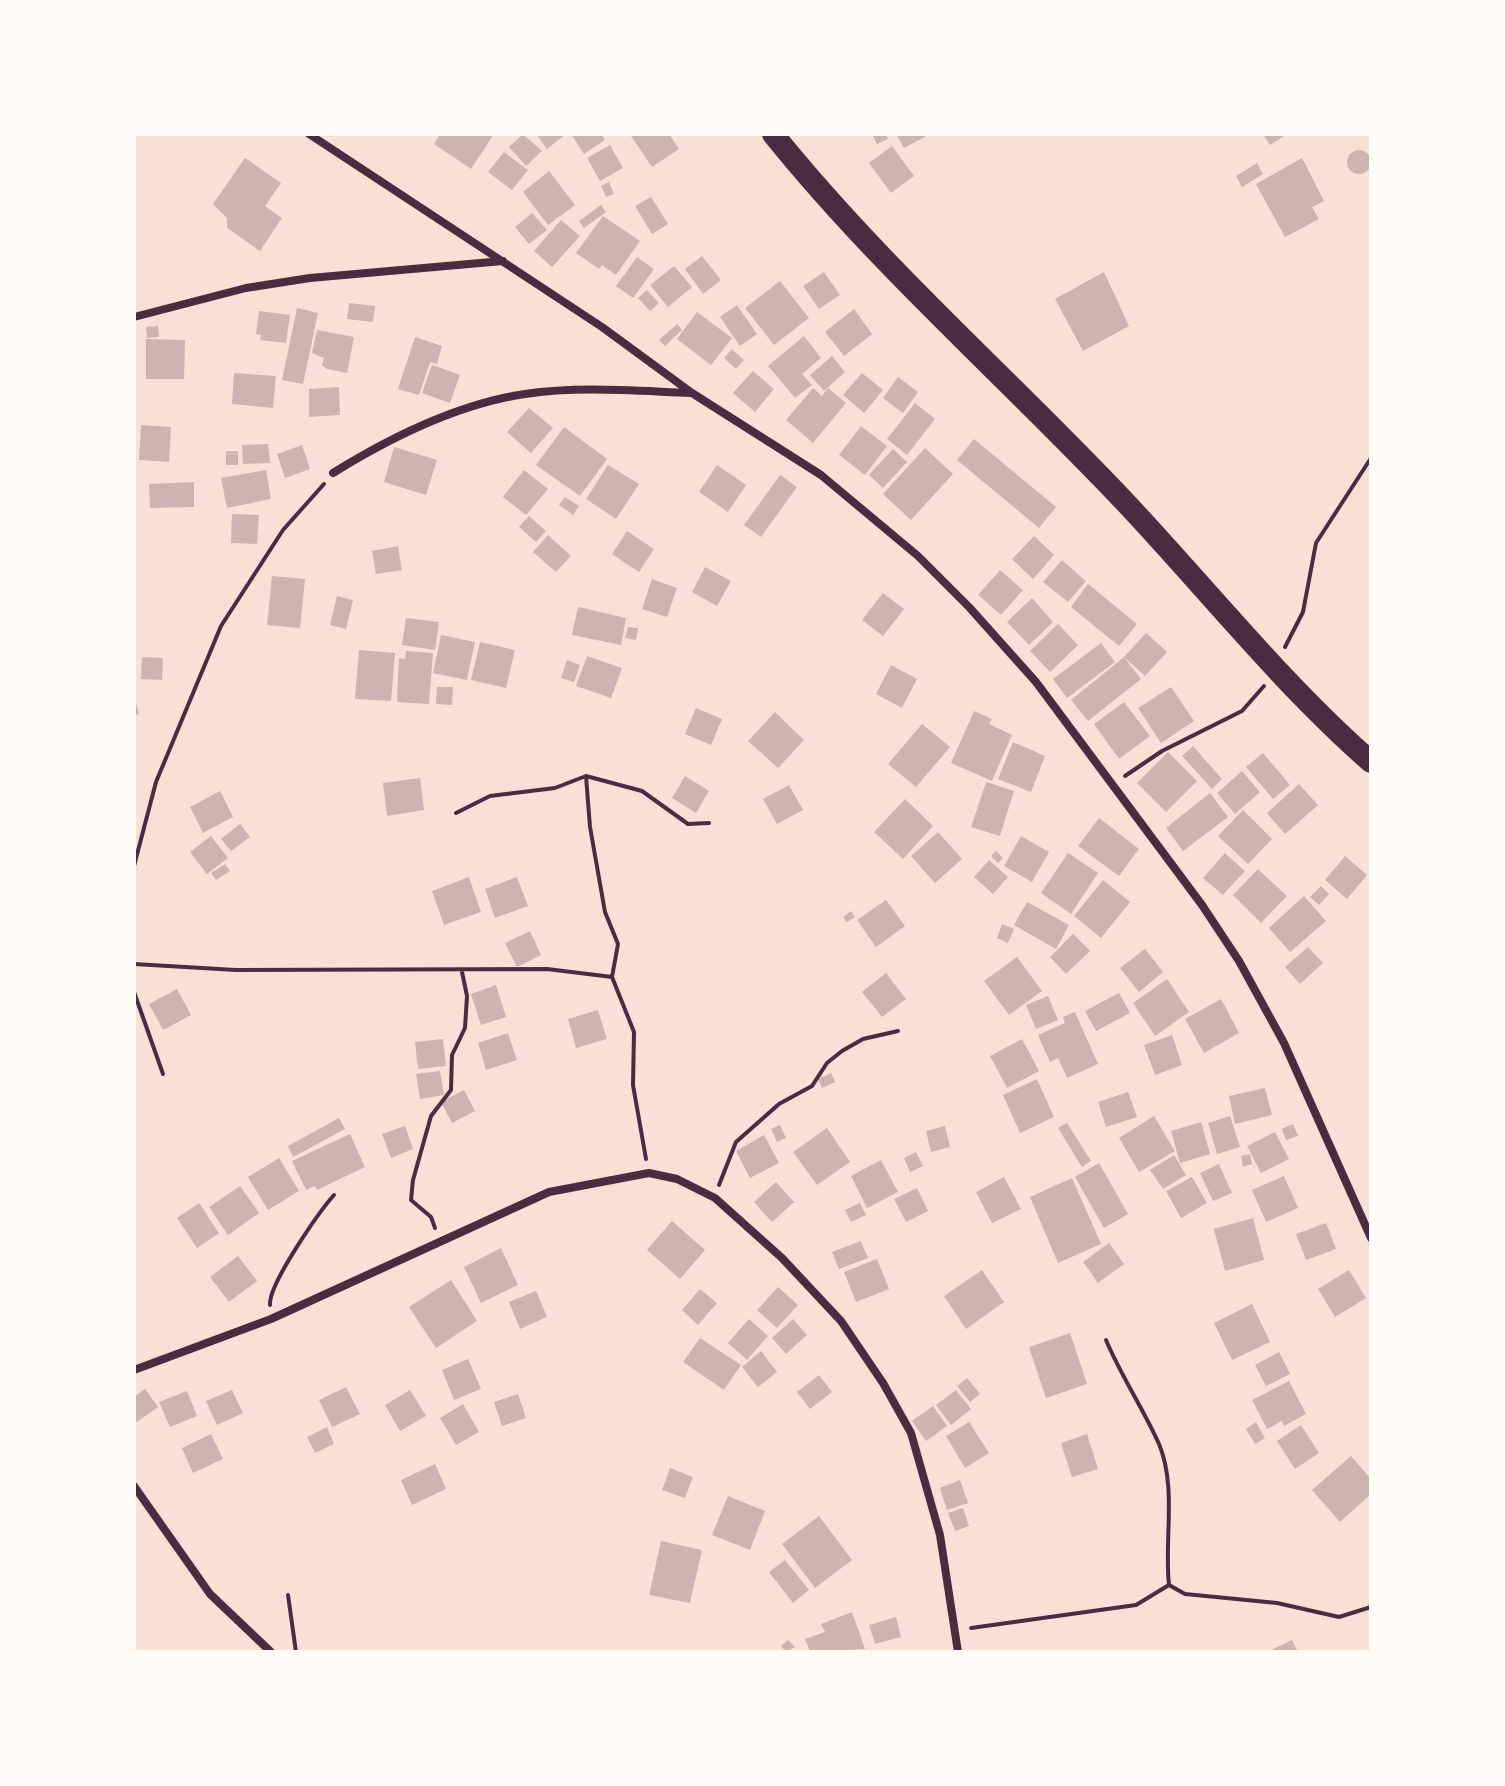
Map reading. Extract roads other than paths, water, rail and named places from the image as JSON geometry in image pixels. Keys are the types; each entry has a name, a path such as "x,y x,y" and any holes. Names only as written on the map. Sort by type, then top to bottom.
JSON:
{"highway":[{"path":"773,134 902,280 1123,500 1278,670 1371,762"}],"street":[{"path":"309,134 504,261 692,393 821,475 939,576 1036,682 1202,905 1239,961 1284,1043 1371,1238"},
{"path":"134,317 246,288 310,278 504,261"},
{"path":"333,473 373,448 424,424 525,394 575,390 692,393"},
{"path":"134,1370 271,1319 549,1192 649,1173 677,1179 715,1198 782,1258 841,1321 883,1383 911,1433 940,1535 958,1652"},
{"path":"134,1486 210,1594 271,1652"}]}
